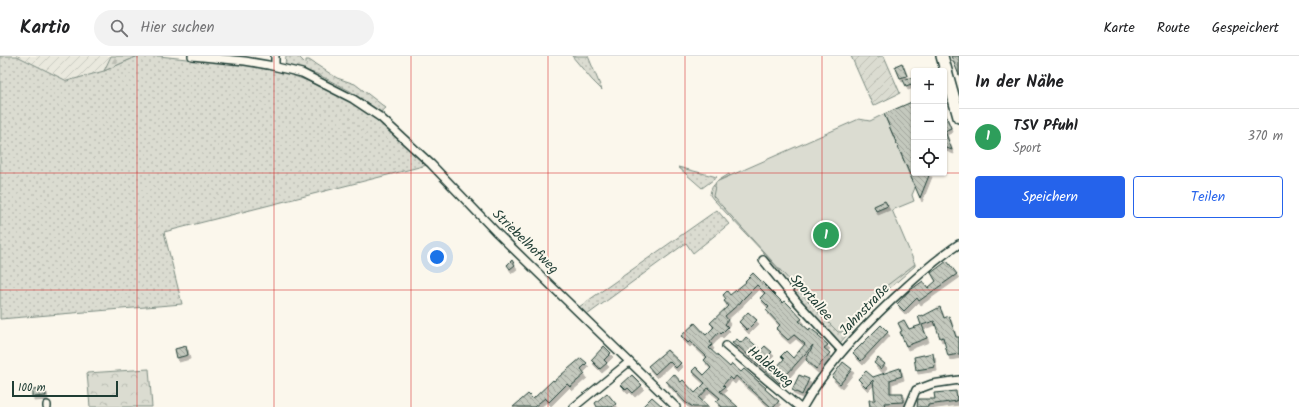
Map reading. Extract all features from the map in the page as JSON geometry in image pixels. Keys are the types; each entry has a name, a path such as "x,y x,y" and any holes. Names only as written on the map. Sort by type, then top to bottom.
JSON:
{"street":[{"name":"Striebelhofweg","path":"192,56 244,61 302,73 353,99 380,117 409,143 497,233 676,407"},
{"path":"274,66 275,56"},
{"path":"942,56 959,117"},
{"name":"Jahnstraße","path":"803,407 822,376 868,322 928,266 959,244"},
{"name":"Sportallee","path":"763,260 798,303 842,351"},
{"name":"Haldeweg","path":"726,346 799,407"},
{"path":"574,407 629,362"},
{"path":"909,407 916,390 932,384 959,380"}],"shaded area":[{"path":"17,56 111,56 104,71 67,81"}],"green space":[{"path":"0,56 17,56 67,81 104,71 138,56 159,56 252,66 286,73 319,85 352,102 378,120 427,165 164,232 182,304 0,319"},
{"path":"111,56 138,56 104,71"},
{"path":"286,56 301,56 299,57 306,64 306,60 309,60 337,78 355,84 386,108 381,112 350,91 317,74 285,65"},
{"path":"572,56 588,56 602,90 592,80"},
{"path":"851,56 884,56 900,93 873,106"},
{"path":"884,114 915,188 912,195 914,201 892,210 915,264 881,290 843,332 838,332 713,196 716,182 859,119 870,121"},
{"path":"678,167 717,177 702,188"},
{"path":"729,174 733,183 820,306 915,264 915,266 883,294 840,343 802,304 781,279 779,270 710,195 714,185"},
{"path":"717,210 729,224 693,253 686,243 587,315 579,307"},
{"path":"149,369 152,407 90,407 87,373"}],"building":[{"path":"951,56 959,56 959,75"},
{"path":"902,63 907,76 900,78 895,66"},
{"path":"911,78 911,84 906,86 903,80"},
{"path":"911,102 911,176 929,176 920,198 884,114"},
{"path":"947,118 951,128 947,130"},
{"path":"947,136 952,150 947,148"},
{"path":"885,201 888,206 876,211 874,206"},
{"path":"512,260 515,265 510,269 507,265"},
{"path":"947,261 957,274 919,301 917,298 904,311 897,304 909,291 923,281 928,288 936,281 931,273"},
{"path":"753,273 783,303 785,301 791,307 802,319 799,321 809,330 810,328 819,335 818,336 828,345 824,348 830,353 816,369 806,360 813,345 779,383 738,346 737,347 732,343 737,339 741,343 746,337 761,350 765,346 772,352 764,360 775,369 784,359 781,356 786,351 793,358 805,344 794,335 788,340 776,329 780,325 766,310 769,307 760,298 765,293 757,285 725,316 728,320 725,324 728,327 721,334 719,332 710,342 712,345 709,348 730,367 732,364 741,372 744,369 779,401 774,407 771,407 736,376 733,380 730,377 723,385 725,387 720,391 738,407 722,407 716,402 720,398 708,388 699,398 709,407 693,407 685,402 666,381 674,374 681,382 683,380 695,393 705,383 692,371 696,367 704,375 711,368 704,360 707,357 690,341 688,343 681,336 695,323 706,335 714,327 710,323 728,306 724,301 726,299 723,295 727,291 730,295 746,282 745,281"},
{"path":"940,307 944,318 949,316 956,337 959,337 959,354 948,356 943,337 940,338 934,321 922,325 927,338 906,346 898,323 904,320 909,329 921,325 918,316 923,316"},
{"path":"748,312 757,320 747,330 739,322"},
{"path":"881,325 888,332 861,361 853,353"},
{"path":"186,346 188,355 177,358 175,349"},
{"path":"604,346 611,353 604,360 607,363 600,369 591,360"},
{"path":"667,350 681,363 676,368 669,361 655,374 648,366"},
{"path":"933,353 935,367 916,370 914,357"},
{"path":"581,358 587,363 581,369 585,374 570,387 567,384 549,402 545,398 534,407 513,407 528,394 533,399 553,380 554,381"},
{"path":"878,358 885,364 881,369 874,363"},
{"path":"843,362 852,369 840,384 832,377"},
{"path":"900,368 902,376 890,380 890,393 903,393 903,402 884,403 885,407 870,407 869,400 875,400 873,380 866,387 858,379 866,371 873,377"},
{"path":"632,375 642,385 633,393 628,388 626,390 621,385"},
{"path":"799,375 809,379 802,395 792,390"},
{"path":"45,389 46,396 32,397 32,390"},
{"path":"956,391 957,401 928,405 928,407 917,407 918,399 935,399 934,393"},
{"path":"607,393 616,404 612,407 597,407 595,403"},
{"path":"652,397 663,407 642,407"}],"place":[{"name":"TSV Pfuhl","path":"826,235"}]}
